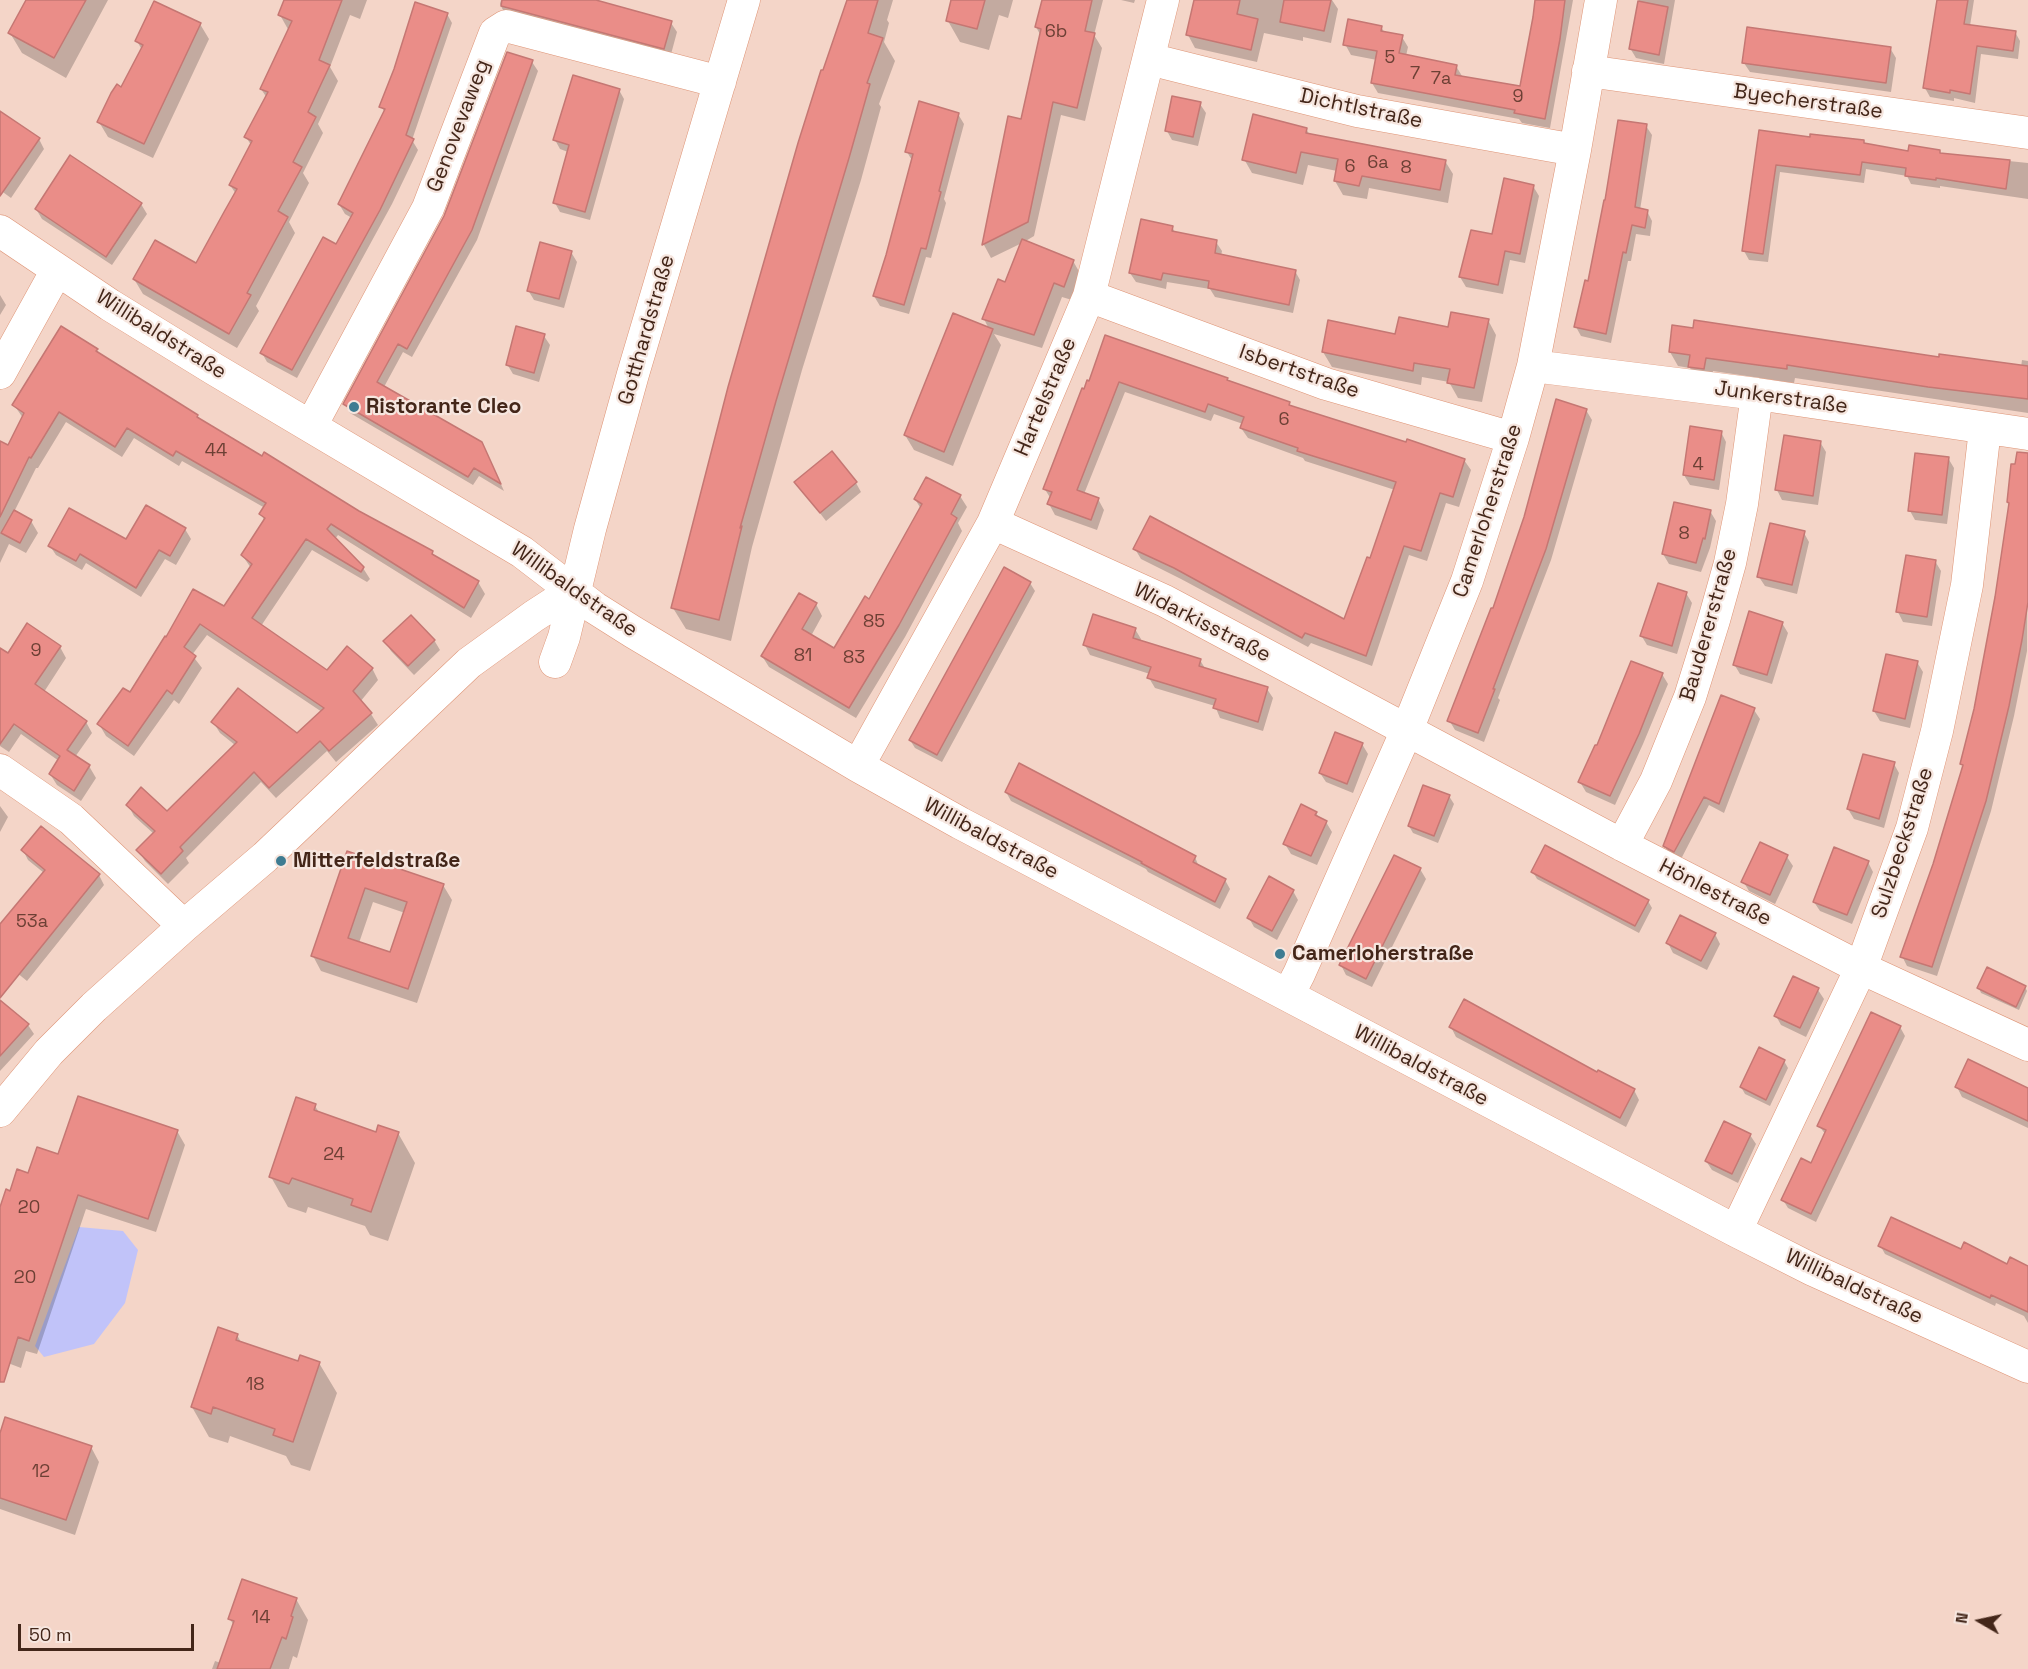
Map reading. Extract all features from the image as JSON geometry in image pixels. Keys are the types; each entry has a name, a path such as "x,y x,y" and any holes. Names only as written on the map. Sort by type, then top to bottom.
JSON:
{"street":[{"name":"Gotthardstraße","path":"555,662 564,637 574,590 633,374 744,0"},
{"name":"Hartelstraße","path":"858,766 993,523 1089,296 1163,0"},
{"name":"Camerloherstraße","path":"1288,995 1407,730 1467,581 1513,438 1533,366 1575,150 1601,0"},
{"name":"Genovevaweg","path":"311,426 428,208 495,33 506,26 720,82"},
{"name":"Dichtlstraße","path":"1149,59 1357,111 1575,150"},
{"name":"Byecherstraße","path":"1588,71 2028,134"},
{"name":"Willibaldstraße","path":"0,231 221,374 522,552 595,608 633,632 858,766 960,823 1736,1231 1813,1270 2028,1367"},
{"path":"0,373 57,270"},
{"name":"Isbertstraße","path":"1089,296 1326,384 1513,438"},
{"name":"Junkerstraße","path":"1533,366 1757,394 2028,434"},
{"name":"Baudererstraße","path":"1623,845 1656,781 1690,697 1714,620 1730,563 1742,504 1757,394"},
{"name":"Sulzbeckstraße","path":"1736,1231 1862,968 1912,828 1936,731 1967,585 1985,429"},
{"name":"Widarkisstraße","path":"993,523 1165,601 1407,730"},
{"path":"0,1111 49,1052 94,1007 297,828 469,663 574,590"},
{"name":"Hönlestraße","path":"1407,730 1862,968 2028,1046"},
{"path":"0,770 71,819 184,926"}],"shaded area":[{"path":"79,1227 123,1231 138,1250 125,1303 94,1344 44,1357 35,1346"}],"building":[{"path":"26,0 86,0 54,58 8,33"},
{"path":"284,0 342,0 319,60 330,65 308,112 316,117 293,162 302,167 278,211 288,217 247,293 251,295 229,334 133,279 155,240 196,263 237,189 229,185 252,141 244,137 268,92 260,89 292,21 278,15"},
{"path":"502,0 596,0 672,21 664,49 501,6"},
{"path":"847,0 878,0 868,33 883,38 867,83 870,84 849,158 740,528 742,526 719,620 671,608 728,387 798,143 821,70 823,70"},
{"path":"951,0 985,0 977,29 946,21"},
{"path":"1042,0 1092,0 1085,31 1095,33 1077,108 1053,102 1028,222 982,245 1008,116 1021,119 1041,29 1035,27"},
{"path":"1194,0 1240,0 1237,14 1258,19 1251,50 1186,35"},
{"path":"1284,0 1331,0 1324,31 1280,22"},
{"path":"1535,0 1565,0 1545,119 1514,113 1515,110 1371,83 1377,51 1343,45 1348,19 1382,26 1381,31 1403,35 1399,53 1457,65 1455,75 1520,86"},
{"path":"1937,0 1968,0 1964,24 2016,31 2013,51 1977,46 1970,94 1923,88"},
{"path":"154,1 201,23 144,144 97,122 111,93 117,84 121,87 143,45 135,41"},
{"path":"1638,1 1668,7 1659,55 1629,49"},
{"path":"415,2 448,13 406,135 414,139 380,210 292,370 260,353 323,237 336,244 353,213 338,204 385,109 379,107 394,69"},
{"path":"1747,27 1891,47 1886,83 1742,63"},
{"path":"507,52 533,60 472,230 407,349 398,344 377,382 482,442 501,484 474,468 468,477 343,404 444,216"},
{"path":"573,75 620,89 585,212 553,203 569,145 553,140"},
{"path":"1172,96 1201,102 1193,137 1165,131"},
{"path":"919,101 959,113 926,249 921,248 904,305 873,296 913,154 905,152"},
{"path":"0,111 40,138 0,196"},
{"path":"1253,114 1307,128 1306,133 1446,160 1440,190 1362,176 1359,186 1334,181 1338,159 1301,152 1296,173 1242,160"},
{"path":"1618,120 1647,124 1635,207 1648,210 1645,228 1632,225 1626,253 1623,252 1606,334 1574,327 1585,280 1588,281 1605,200"},
{"path":"1759,130 1810,137 1810,134 1864,140 1864,143 1908,151 1909,145 1940,150 1940,153 2010,160 2006,189 1936,178 1936,180 1905,176 1906,168 1862,162 1860,175 1776,165 1763,254 1742,251"},
{"path":"70,155 142,203 106,257 35,209"},
{"path":"1504,178 1534,185 1520,254 1505,251 1498,285 1459,277 1471,230 1492,234"},
{"path":"1141,219 1173,226 1172,231 1217,240 1215,253 1296,270 1289,305 1208,288 1209,281 1163,273 1161,280 1129,273"},
{"path":"1022,239 1074,260 1064,287 1054,283 1034,335 982,319 998,279 1005,282"},
{"path":"540,242 572,251 559,299 527,291"},
{"path":"1451,312 1489,319 1474,388 1447,383 1450,369 1414,363 1413,371 1322,352 1328,320 1395,334 1399,317 1448,327"},
{"path":"953,313 993,329 944,452 904,435"},
{"path":"1694,320 1939,357 1939,354 2028,366 2028,399 1928,387 1787,365 1787,369 1706,358 1704,369 1688,367 1690,355 1669,352 1672,325 1693,328"},
{"path":"61,326 98,349 96,351 198,415 197,417 262,456 264,452 359,511 433,551 432,554 479,581 464,608 331,524 327,529 364,567 361,572 306,539 252,618 327,670 347,646 373,668 353,691 372,713 329,751 320,741 269,788 254,772 180,847 183,851 161,874 136,850 155,831 126,805 141,787 167,811 237,742 211,722 238,688 297,733 324,708 200,624 184,647 196,656 172,694 167,690 128,746 97,724 123,688 130,692 166,637 193,589 224,606 252,564 241,555 265,518 259,514 266,503 176,451 173,456 127,428 115,447 59,412 31,458 29,457 0,517 0,441 8,445 24,413 12,405"},
{"path":"516,326 545,334 534,373 506,365"},
{"path":"1105,335 1228,378 1227,380 1290,402 1289,405 1406,442 1407,439 1465,459 1453,497 1440,493 1421,551 1404,546 1366,656 1305,633 1302,638 1174,568 1133,549 1150,516 1344,619 1367,557 1370,558 1396,482 1297,451 1298,448 1240,428 1244,417 1208,404 1205,412 1119,382 1077,490 1099,498 1091,520 1047,504 1052,492 1043,489 1082,388 1084,389 1087,380 1089,381"},
{"path":"1556,399 1587,409 1546,549 1478,733 1447,721 1491,608 1493,608 1524,517"},
{"path":"1690,426 1722,431 1714,480 1683,475"},
{"path":"1784,435 1821,441 1813,496 1775,490"},
{"path":"832,451 857,482 820,513 794,482"},
{"path":"2017,452 2028,453 2028,602 2022,640 1986,801 1932,967 1900,957 1933,864 1963,765 1960,764 1974,709 1995,597 2009,503 2007,502 2011,464 2015,464"},
{"path":"1915,453 1949,457 1942,515 1908,511"},
{"path":"926,477 961,495 951,514 957,518 899,625 849,708 761,656 799,593 817,603 802,629 834,648 865,596 869,599 922,504 914,499"},
{"path":"1674,502 1711,510 1705,539 1703,538 1696,563 1662,554"},
{"path":"146,505 186,528 170,556 159,550 136,588 80,554 76,561 48,546 69,508 126,539"},
{"path":"14,510 32,520 20,543 1,533"},
{"path":"1770,523 1805,531 1792,585 1757,577"},
{"path":"1906,555 1936,560 1927,617 1896,612"},
{"path":"1004,567 1031,582 937,755 909,740"},
{"path":"1658,583 1687,592 1672,646 1640,636"},
{"path":"1749,611 1783,622 1767,675 1733,665"},
{"path":"1093,614 1136,628 1133,638 1201,659 1199,666 1268,687 1258,722 1213,708 1216,699 1147,678 1151,667 1083,645"},
{"path":"411,615 435,640 408,666 383,641"},
{"path":"27,623 61,646 35,684 87,721 67,750 90,765 74,791 49,774 60,756 14,724 0,744 0,648 8,653"},
{"path":"1886,654 1918,661 1905,719 1873,711"},
{"path":"1631,661 1663,673 1639,734 1610,796 1578,782 1597,745"},
{"path":"1721,695 1755,708 1719,804 1704,797 1674,852 1663,846"},
{"path":"1335,732 1363,743 1347,784 1319,773"},
{"path":"1863,754 1895,762 1879,819 1847,809"},
{"path":"1019,763 1196,856 1193,862 1226,879 1215,902 1005,792"},
{"path":"1423,785 1450,795 1434,836 1408,826"},
{"path":"1301,804 1317,812 1315,815 1327,821 1311,856 1283,844"},
{"path":"41,826 100,874 0,998 0,924 45,870 21,850"},
{"path":"1760,842 1788,855 1770,895 1741,882"},
{"path":"1545,845 1649,900 1635,926 1531,872"},
{"path":"1834,847 1869,861 1847,915 1813,902"},
{"path":"347,851 444,884 408,989 311,956","holes":["365,888 407,902 390,952 348,938"]},
{"path":"1394,855 1421,868 1366,979 1339,965"},
{"path":"1269,876 1294,890 1272,931 1247,918"},
{"path":"1680,915 1716,933 1701,961 1666,943"},
{"path":"1987,967 2026,986 2016,1007 1977,988"},
{"path":"1793,976 1819,988 1800,1028 1774,1016"},
{"path":"1464,999 1597,1072 1598,1070 1635,1089 1620,1118 1449,1027"},
{"path":"0,1000 29,1024 0,1056"},
{"path":"1871,1012 1901,1026 1811,1214 1781,1200 1801,1158 1811,1163 1826,1130 1817,1126"},
{"path":"1759,1047 1785,1060 1766,1100 1740,1087"},
{"path":"1968,1059 2028,1088 2028,1121 1955,1087"},
{"path":"78,1096 178,1130 148,1219 78,1195 29,1341 18,1337 4,1382 0,1382 0,1207 6,1189 10,1191 17,1169 28,1173 37,1147 58,1154"},
{"path":"296,1097 316,1104 314,1110 376,1132 378,1125 399,1132 371,1212 351,1205 353,1199 292,1178 289,1184 269,1177"},
{"path":"1724,1121 1751,1134 1732,1174 1705,1161"},
{"path":"1891,1217 1961,1249 1964,1242 2007,1264 2010,1257 2028,1266 2028,1312 1991,1295 1990,1298 1878,1246"},
{"path":"218,1327 238,1334 236,1340 298,1361 300,1355 320,1362 293,1442 273,1435 275,1429 213,1407 211,1414 191,1407"},
{"path":"5,1417 92,1446 66,1520 0,1498 0,1433"},
{"path":"242,1579 297,1598 286,1639 282,1637 270,1669 217,1669 234,1621 228,1619"}],"place":[{"name":"Ristorante Cleo","path":"354,407"},
{"name":"Mitterfeldstraße","path":"281,861"},
{"name":"Camerloherstraße","path":"1280,954"}]}
